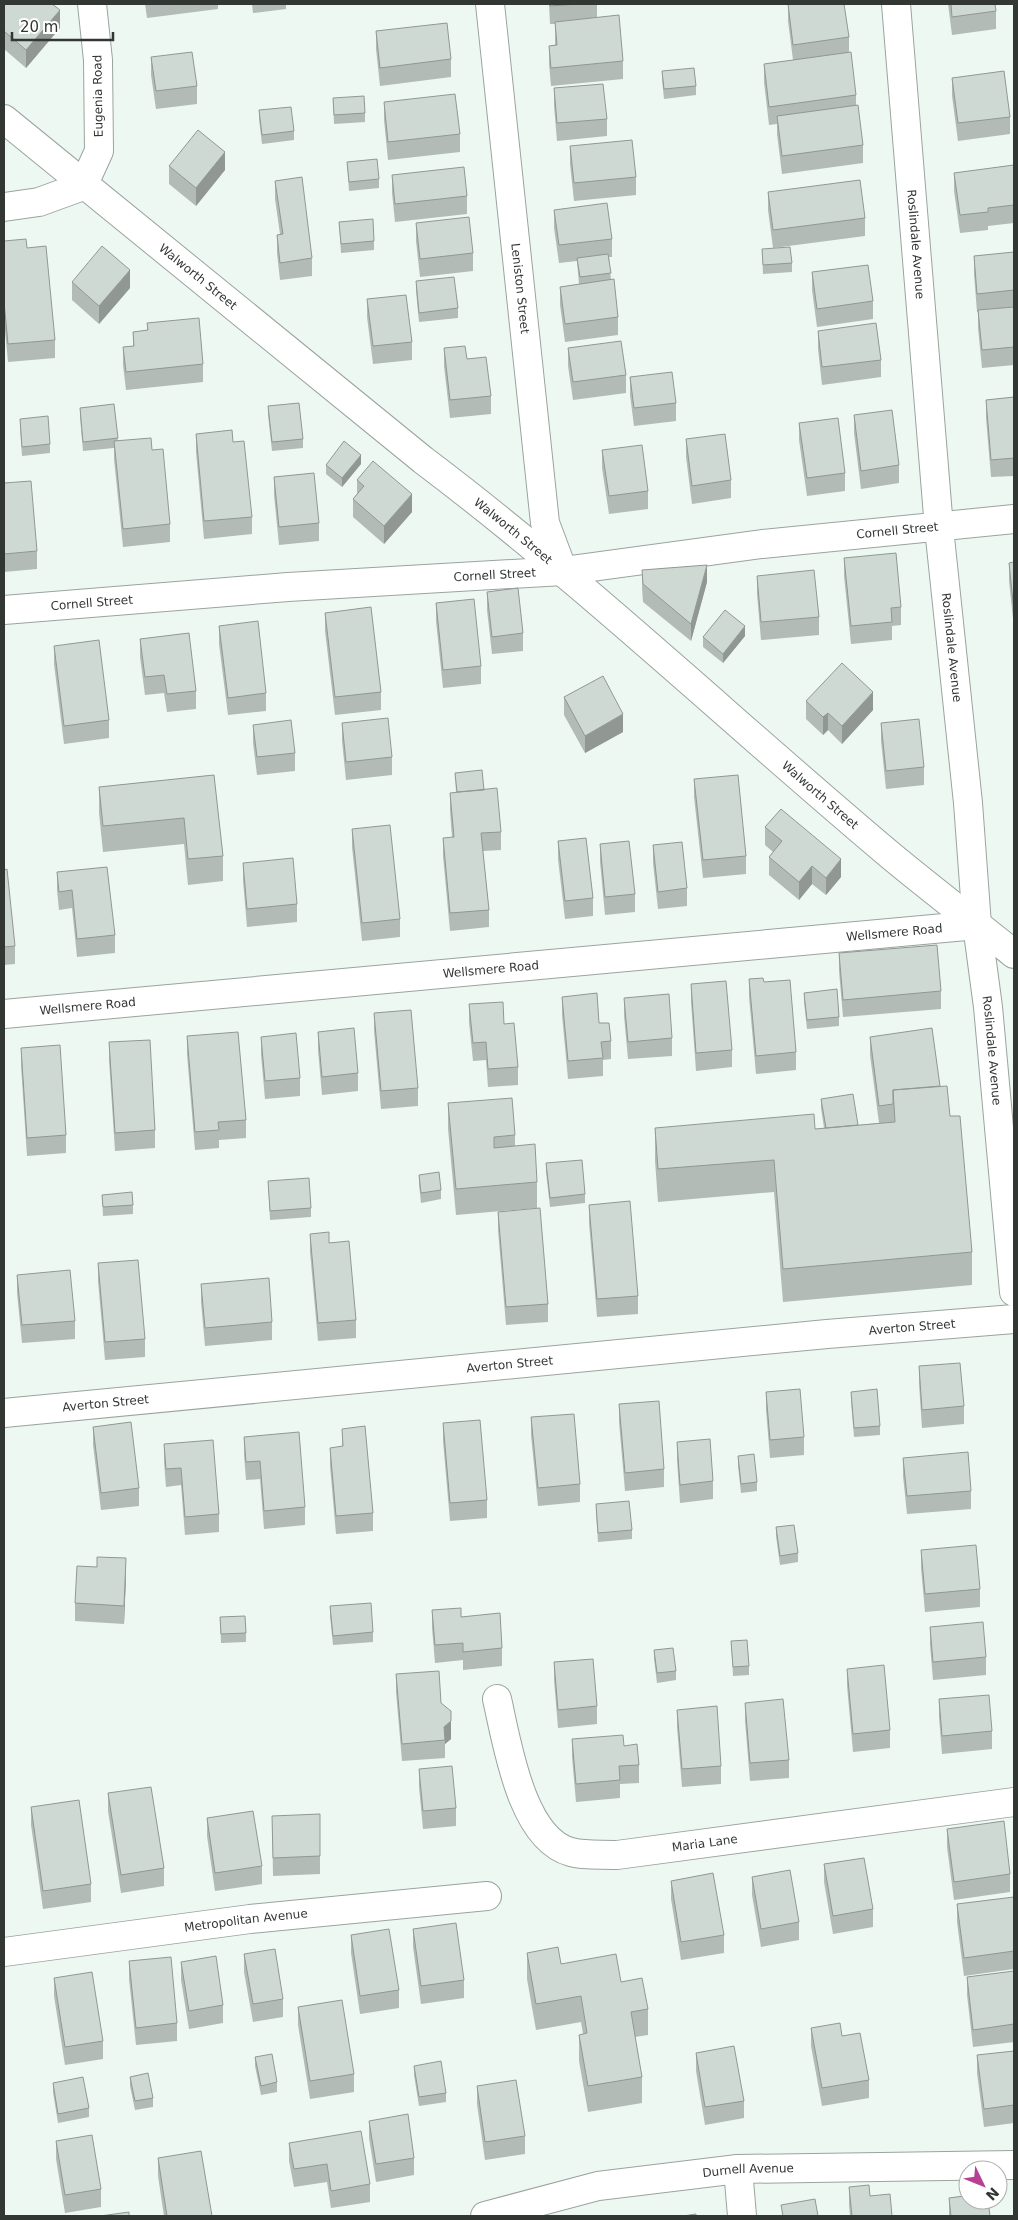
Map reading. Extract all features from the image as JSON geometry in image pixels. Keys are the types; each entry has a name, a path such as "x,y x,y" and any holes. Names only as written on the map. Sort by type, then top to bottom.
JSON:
{"street":[{"name":"Eugenia Road","path":"83,186 99,151 98,60 92,4"},
{"name":"Leniston Street","path":"490,4 545,523 563,571"},
{"name":"Roslindale Avenue","path":"896,4 939,528 968,803 977,925 988,1007 1014,1292"},
{"name":"Walworth Street","path":"4,119 83,186 563,571 891,855 1014,954"},
{"path":"4,207 39,202 83,186"},
{"name":"Cornell Street","path":"4,610 288,587 563,571 762,544 939,528 1014,519"},
{"name":"Wellsmere Road","path":"4,1014 977,925"},
{"name":"Averton Street","path":"4,1413 827,1334 1014,1319"},
{"name":"Maria Lane","path":"497,1699 514,1772 528,1812 544,1833 558,1846 571,1852 617,1855 1014,1802"},
{"name":"Metropolitan Avenue","path":"4,1952 250,1919 487,1896"},
{"name":"Durnell Avenue","path":"485,2216 598,2186 738,2170 1014,2165"},
{"path":"738,2170 742,2216"}],"building":[{"path":"4,4 52,4 60,10 26,50 4,31"},
{"path":"550,4 578,4 550,6"},
{"path":"788,4 844,4 849,37 793,45"},
{"path":"951,4 995,4 996,11 952,17"},
{"path":"619,15 623,61 551,68 549,46 557,45 555,22"},
{"path":"447,23 451,59 380,68 376,31"},
{"path":"192,52 197,86 156,91 151,57"},
{"path":"851,52 856,95 769,107 764,64"},
{"path":"694,68 696,86 664,89 662,71"},
{"path":"1004,71 1010,117 958,123 952,78"},
{"path":"603,84 607,119 557,123 554,88"},
{"path":"455,94 460,134 388,142 384,102"},
{"path":"364,96 365,113 334,115 333,98"},
{"path":"858,105 863,145 782,156 777,116"},
{"path":"291,107 294,131 262,135 259,110"},
{"path":"198,130 225,152 196,188 169,166"},
{"path":"632,140 636,177 574,183 570,146"},
{"path":"377,159 379,179 349,182 347,162"},
{"path":"1014,165 1014,205 988,208 988,212 960,215 954,173"},
{"path":"464,167 467,196 395,204 392,175"},
{"path":"302,177 312,258 280,263 277,235 283,234 275,181"},
{"path":"860,180 865,218 773,230 768,192"},
{"path":"607,203 612,239 559,245 554,210"},
{"path":"469,217 473,253 420,259 416,223"},
{"path":"373,219 374,241 341,244 339,222"},
{"path":"26,239 27,248 46,246 55,340 8,344 4,302 4,241"},
{"path":"102,246 130,270 99,306 72,282"},
{"path":"790,247 792,263 763,265 762,249"},
{"path":"1014,252 1014,290 977,294 974,256"},
{"path":"608,254 611,273 580,277 577,258"},
{"path":"868,265 873,301 817,309 812,272"},
{"path":"454,277 458,308 419,313 416,281"},
{"path":"614,279 618,317 565,324 560,287"},
{"path":"406,295 412,342 373,346 367,299"},
{"path":"1014,307 1014,347 982,350 978,310"},
{"path":"199,318 203,364 126,372 123,347 134,346 133,332 148,330 147,323"},
{"path":"876,323 881,360 822,367 818,331"},
{"path":"621,341 626,375 573,382 568,348"},
{"path":"465,346 467,359 486,357 491,396 450,400 444,348"},
{"path":"672,372 676,403 634,408 630,377"},
{"path":"1014,397 1014,458 991,460 986,400"},
{"path":"299,403 303,439 272,442 268,406"},
{"path":"114,404 118,438 83,442 80,408"},
{"path":"892,410 899,465 861,471 854,415"},
{"path":"48,416 50,444 22,447 20,419"},
{"path":"838,418 845,473 807,478 799,423"},
{"path":"232,430 233,442 244,441 252,517 204,521 196,434"},
{"path":"725,434 731,480 692,486 686,439"},
{"path":"151,438 152,450 163,449 170,524 123,529 114,441"},
{"path":"344,441 361,455 342,478 326,465"},
{"path":"642,445 648,491 609,496 602,450"},
{"path":"373,461 412,494 384,526 353,499 364,486 357,480"},
{"path":"314,473 319,523 279,527 274,477"},
{"path":"31,481 37,551 4,554 4,483"},
{"path":"896,553 901,607 891,608 892,622 851,626 844,558"},
{"path":"1014,562 1014,611 1009,563"},
{"path":"707,565 691,624 643,584 642,570"},
{"path":"814,570 819,617 761,622 757,576"},
{"path":"518,588 523,633 492,637 487,592"},
{"path":"474,599 481,666 443,670 436,603"},
{"path":"371,607 381,692 335,697 325,613"},
{"path":"725,610 745,626 723,654 703,637"},
{"path":"258,621 266,693 228,698 219,626"},
{"path":"189,633 196,691 167,694 164,675 145,677 140,639"},
{"path":"99,640 109,720 64,726 54,646"},
{"path":"842,663 873,692 842,726 828,713 823,717 806,701"},
{"path":"603,676 623,714 585,736 564,697"},
{"path":"388,718 392,757 346,762 342,723"},
{"path":"919,719 924,767 886,771 881,723"},
{"path":"291,720 295,753 257,757 253,725"},
{"path":"482,770 484,790 457,792 455,773"},
{"path":"214,775 223,856 188,859 184,818 103,826 99,787"},
{"path":"738,775 746,856 703,860 694,779"},
{"path":"497,788 501,832 481,833 489,910 450,913 443,838 454,837 450,793"},
{"path":"781,809 841,859 826,878 812,866 799,882 769,857 782,841 765,827"},
{"path":"390,825 400,919 362,923 352,829"},
{"path":"586,838 593,898 565,901 558,841"},
{"path":"629,841 635,894 605,897 600,844"},
{"path":"682,842 687,888 658,892 653,845"},
{"path":"293,858 297,904 247,909 243,863"},
{"path":"107,867 115,935 77,939 72,890 59,892 57,872"},
{"path":"7,869 15,946 4,947 4,870"},
{"path":"937,945 941,991 843,1000 839,953"},
{"path":"763,978 764,982 790,980 796,1052 756,1056 749,979"},
{"path":"726,981 732,1050 696,1053 691,984"},
{"path":"837,989 839,1017 807,1020 804,993"},
{"path":"597,993 599,1023 609,1023 611,1041 601,1042 603,1058 568,1061 562,997"},
{"path":"669,994 672,1038 628,1042 624,998"},
{"path":"503,1002 504,1024 514,1023 518,1067 488,1069 486,1042 473,1043 469,1004"},
{"path":"411,1010 418,1088 381,1091 374,1013"},
{"path":"354,1028 358,1073 322,1077 318,1032"},
{"path":"932,1028 940,1086 893,1090 893,1104 879,1106 870,1037"},
{"path":"238,1032 246,1120 218,1122 219,1130 195,1132 187,1036"},
{"path":"296,1033 300,1078 265,1081 261,1037"},
{"path":"150,1040 155,1130 115,1133 109,1042"},
{"path":"60,1045 66,1135 27,1138 21,1048"},
{"path":"947,1086 950,1116 960,1116 972,1252 783,1269 774,1160 658,1169 655,1128 814,1114 815,1129 895,1122 893,1090"},
{"path":"853,1094 858,1125 826,1128 821,1099"},
{"path":"512,1098 515,1135 494,1137 494,1148 535,1144 537,1182 456,1189 448,1103"},
{"path":"582,1160 585,1194 550,1198 546,1163"},
{"path":"439,1172 441,1190 421,1193 419,1175"},
{"path":"309,1178 311,1208 270,1211 268,1181"},
{"path":"132,1192 133,1205 103,1207 102,1195"},
{"path":"630,1201 638,1296 597,1299 589,1205"},
{"path":"540,1208 548,1304 506,1307 498,1212"},
{"path":"329,1232 329,1243 349,1241 356,1320 318,1323 310,1234"},
{"path":"138,1260 145,1339 105,1342 98,1263"},
{"path":"70,1270 75,1321 22,1325 17,1275"},
{"path":"269,1278 272,1322 205,1328 201,1284"},
{"path":"960,1363 964,1406 922,1410 919,1366"},
{"path":"800,1389 804,1437 770,1440 766,1392"},
{"path":"877,1389 880,1426 854,1428 851,1392"},
{"path":"659,1401 664,1469 625,1473 619,1404"},
{"path":"574,1414 580,1484 538,1488 531,1417"},
{"path":"480,1420 487,1500 450,1503 443,1423"},
{"path":"131,1422 139,1488 101,1493 93,1427"},
{"path":"365,1426 373,1513 336,1516 330,1448 343,1446 342,1429"},
{"path":"299,1432 305,1507 264,1511 260,1461 246,1462 244,1437"},
{"path":"710,1439 713,1481 680,1485 677,1442"},
{"path":"213,1440 219,1514 185,1517 181,1468 166,1469 164,1444"},
{"path":"968,1452 971,1491 907,1496 903,1458"},
{"path":"754,1454 757,1482 741,1484 738,1456"},
{"path":"629,1501 632,1530 598,1533 596,1504"},
{"path":"794,1525 798,1553 780,1556 776,1527"},
{"path":"976,1545 980,1589 925,1594 921,1550"},
{"path":"97,1557 126,1558 124,1606 75,1603 77,1566 97,1567"},
{"path":"371,1603 373,1632 333,1636 330,1606"},
{"path":"461,1608 461,1617 500,1613 502,1648 463,1652 463,1643 435,1645 432,1610"},
{"path":"245,1616 246,1633 221,1634 220,1617"},
{"path":"983,1622 986,1657 933,1662 930,1627"},
{"path":"747,1640 749,1666 733,1667 731,1641"},
{"path":"673,1648 676,1671 657,1673 654,1650"},
{"path":"593,1659 597,1706 558,1710 554,1662"},
{"path":"884,1665 890,1730 853,1734 847,1669"},
{"path":"439,1671 441,1703 451,1711 451,1721 444,1727 445,1740 402,1744 396,1674"},
{"path":"989,1695 992,1731 942,1736 939,1699"},
{"path":"783,1699 789,1760 750,1763 745,1703"},
{"path":"717,1706 721,1766 682,1769 677,1710"},
{"path":"623,1735 624,1746 637,1744 639,1765 619,1766 620,1780 576,1784 572,1739"},
{"path":"452,1766 456,1808 423,1811 419,1769"},
{"path":"151,1787 164,1868 121,1875 108,1793"},
{"path":"79,1800 91,1884 43,1891 31,1807"},
{"path":"253,1811 262,1866 215,1873 207,1818"},
{"path":"320,1814 320,1856 273,1858 272,1816"},
{"path":"1004,1821 1010,1874 954,1882 947,1829"},
{"path":"864,1858 873,1909 833,1916 824,1864"},
{"path":"790,1870 799,1922 761,1929 752,1877"},
{"path":"713,1873 724,1935 681,1942 671,1881"},
{"path":"1014,1897 1014,1951 964,1958 957,1904"},
{"path":"456,1923 464,1980 421,1986 413,1929"},
{"path":"389,1929 399,1990 360,1996 351,1935"},
{"path":"558,1947 561,1964 616,1954 621,1982 642,1978 648,2009 631,2012 642,2077 588,2086 579,2035 587,2033 581,1996 536,2004 527,1953"},
{"path":"275,1949 283,1999 253,2004 244,1954"},
{"path":"216,1956 223,2005 189,2011 181,1962"},
{"path":"171,1957 177,2023 136,2028 129,1961"},
{"path":"1014,1971 1014,2024 973,2030 967,1977"},
{"path":"92,1972 103,2041 65,2047 54,1978"},
{"path":"342,2000 354,2074 310,2081 298,2007"},
{"path":"840,2023 842,2036 860,2033 869,2080 822,2088 811,2028"},
{"path":"734,2046 744,2101 705,2107 696,2053"},
{"path":"1014,2051 1014,2105 984,2109 977,2055"},
{"path":"272,2054 277,2082 261,2086 255,2057"},
{"path":"441,2061 446,2093 419,2097 414,2066"},
{"path":"148,2073 153,2098 135,2101 130,2077"},
{"path":"83,2077 89,2108 58,2114 53,2083"},
{"path":"516,2080 525,2136 485,2142 477,2086"},
{"path":"408,2114 414,2158 376,2164 369,2121"},
{"path":"361,2131 370,2184 331,2191 327,2164 294,2169 289,2143"},
{"path":"92,2135 101,2189 65,2195 56,2141"},
{"path":"201,2151 212,2216 167,2216 158,2158"},
{"path":"869,2185 870,2196 890,2194 892,2216 852,2216 849,2187"},
{"path":"958,2197 958,2210 989,2210 990,2216 951,2216 949,2198"},
{"path":"815,2199 818,2216 783,2216 781,2205"},
{"path":"129,2212 129,2216 100,2216"}]}
